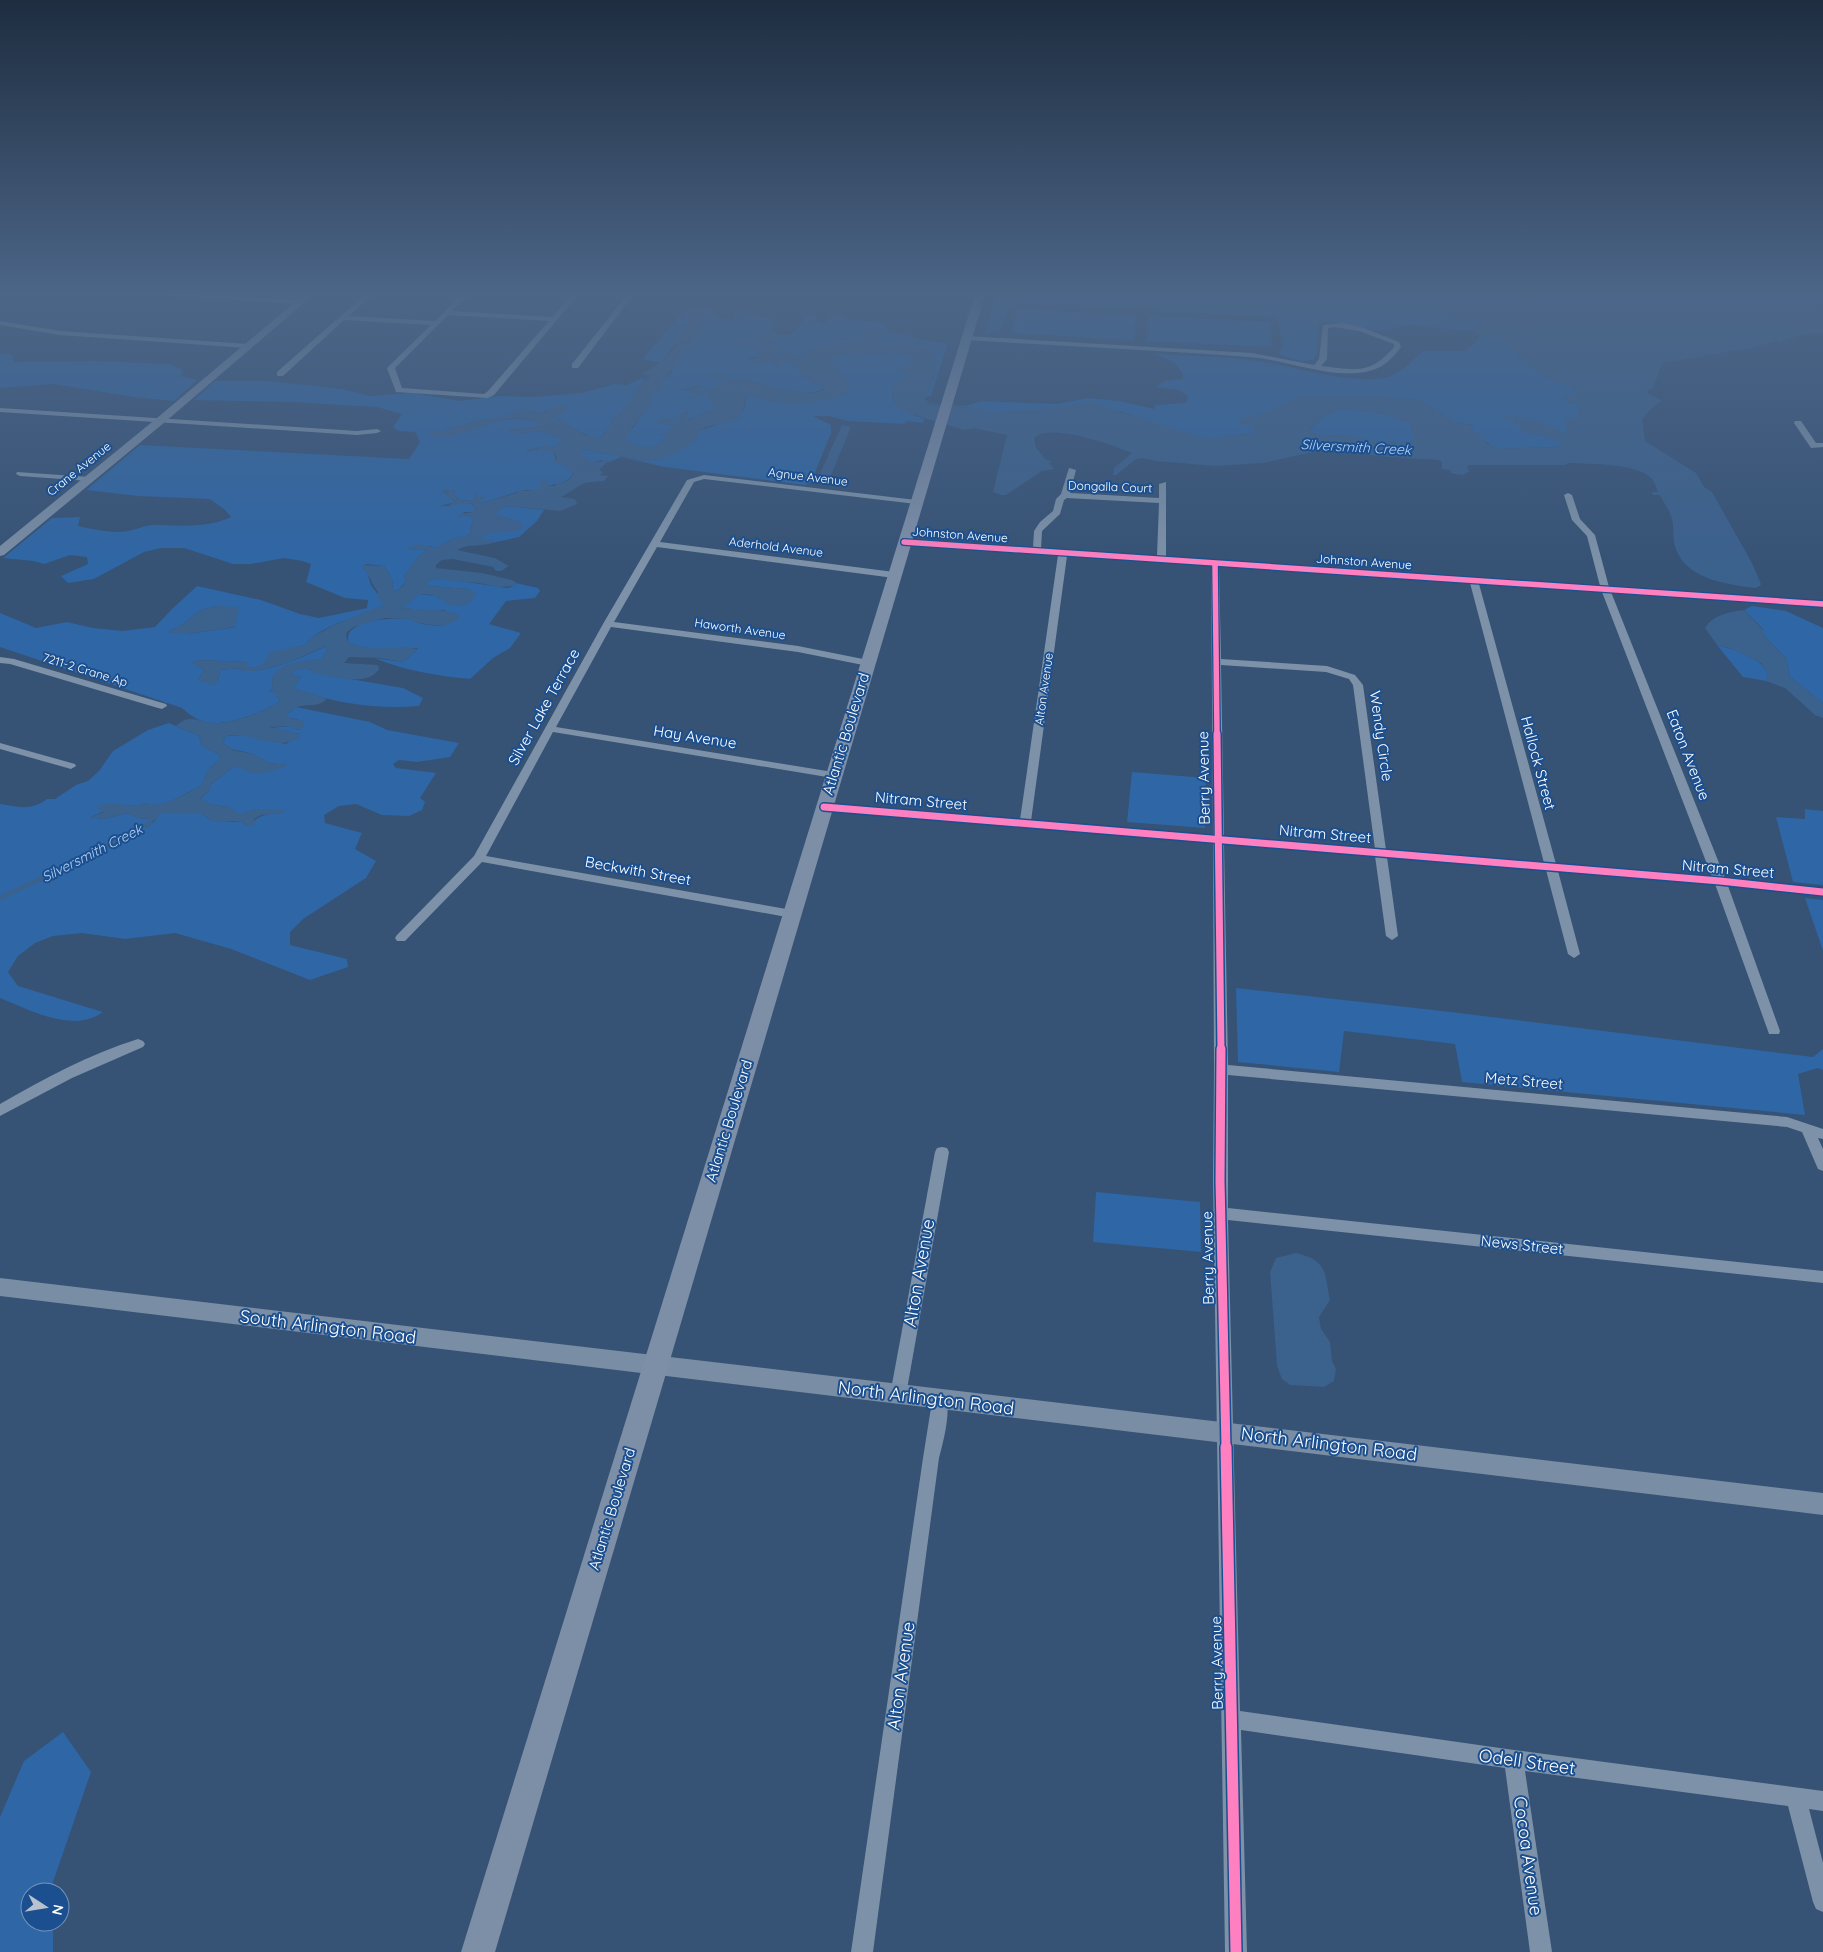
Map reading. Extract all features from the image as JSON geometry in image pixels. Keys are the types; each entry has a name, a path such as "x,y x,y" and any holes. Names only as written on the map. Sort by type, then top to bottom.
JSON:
{"main road":[{"name":"Crane Avenue","path":"2,548 206,382"},
{"name":"Atlantic Boulevard","path":"478,1952 953,382"},
{"name":"South Arlington Road","path":"0,1286 460,1344 656,1366"},
{"name":"North Arlington Road","path":"656,1366 1823,1504"}],"street":[{"path":"396,382 399,390 485,396 491,393 500,382"},
{"path":"0,410 357,433 377,431"},
{"path":"1798,423 1814,446 1823,445"},
{"path":"1065,495 1072,470"},
{"path":"20,474 88,479"},
{"name":"Agnue Avenue","path":"697,477 916,502"},
{"name":"Silver Lake Terrace","path":"400,938 479,858 608,624 691,480 697,477"},
{"path":"1163,501 1164,484"},
{"name":"Dongalla Court","path":"1037,552 1038,531 1057,512 1060,499 1065,495 1163,501 1161,560"},
{"name":"Eaton Avenue","path":"1568,495 1576,520 1591,535 1606,590 1720,881 1774,1031"},
{"name":"Johnston Avenue","path":"904,542 1823,604"},
{"name":"Aderhold Avenue","path":"654,544 894,575"},
{"name":"Alton Avenue","path":"1025,824 1063,553"},
{"name":"Berry Avenue","path":"1215,564 1222,1213 1236,1952"},
{"name":"Hallock Street","path":"1474,580 1574,954"},
{"name":"Haworth Avenue","path":"608,624 798,649 868,662"},
{"name":"7211-2 Crane Ap","path":"0,660 11,661 162,706"},
{"name":"Wendy Circle","path":"1217,662 1326,670 1352,677 1358,685 1392,936"},
{"name":"Hay Avenue","path":"551,729 834,775"},
{"path":"0,746 71,766"},
{"name":"Nitram Street","path":"824,807 1720,881 1823,892"},
{"name":"Beckwith Street","path":"479,858 792,914"},
{"path":"0,1111 46,1084 138,1044"},
{"name":"Metz Street","path":"1221,1069 1787,1122 1823,1134"},
{"path":"1808,1130 1823,1165"},
{"name":"Alton Avenue","path":"898,1395 942,1152"},
{"name":"News Street","path":"1222,1213 1823,1277"},
{"name":"Alton Avenue","path":"862,1952 931,1458 938,1430 939,1400"},
{"name":"Odell Street","path":"1232,1719 1514,1760 1823,1801"},
{"name":"Cocoa Avenue","path":"1514,1760 1541,1952"},
{"path":"1796,1797 1823,1902"}],"shaded area":[{"path":"0,382 195,382 174,401 134,397 53,384 0,388"},
{"path":"214,382 278,382 342,389 371,396 412,393 460,401 500,396 532,397 582,393 615,384 627,385 633,382 644,382 626,407 611,420 612,426 600,438 582,433 553,416 562,413 552,408 540,414 525,409 505,417 477,421 443,431 468,431 506,420 524,419 532,421 540,425 537,427 507,430 519,433 542,431 562,438 563,440 555,448 545,446 525,451 547,449 553,451 556,461 574,472 565,481 544,487 546,489 541,491 524,490 482,503 479,501 480,499 477,499 476,494 474,501 459,500 453,494 455,491 444,490 442,492 448,494 455,502 441,506 467,503 475,506 474,512 464,512 462,516 469,515 473,519 470,530 472,532 466,536 452,539 436,548 429,546 408,550 423,549 429,551 424,552 404,576 406,579 404,584 397,591 393,590 392,579 384,566 366,564 362,567 367,572 371,585 385,604 322,631 305,645 273,652 261,667 247,667 245,662 200,660 192,662 204,670 198,681 218,681 220,670 240,668 243,671 254,671 265,669 286,663 327,646 328,648 322,659 297,663 281,669 275,674 272,681 273,689 269,691 276,693 280,698 279,702 257,713 228,722 204,722 182,708 0,647 0,613 36,628 67,622 93,628 122,631 155,627 197,586 261,600 300,614 319,618 367,608 368,600 345,598 306,582 311,564 284,558 251,564 233,564 184,548 161,548 144,552 94,579 68,583 61,576 88,564 87,557 70,555 44,564 3,558 52,518 80,517 78,526 103,531 122,532 151,525 202,525 231,517 210,499 138,496 86,490 140,445 409,459 420,442 415,432 398,431 393,427 402,414 377,407 294,402 194,400","holes":["217,606 236,627 188,634 169,634 170,631 201,610"]},
{"path":"660,382 726,382 708,391 699,391 700,385 682,390 706,394 716,409 687,420 687,412 679,415 682,422 680,423 666,418 657,423 674,425 668,433 661,434 667,436 659,444 642,447 631,444 626,441 627,438 640,420 638,417 646,412 651,402 649,400"},
{"path":"754,382 813,382 825,388 807,393"},
{"path":"845,382 899,382 893,395 894,401 904,411 924,419 923,423 907,421 904,424 848,421 829,416 813,416 831,425 831,433 811,482 805,485 665,467 621,457 609,462 601,460 593,463 580,455 583,449 644,461 661,458 701,430 717,425 744,409 747,395 776,402 838,396 848,391"},
{"path":"932,382 935,382 931,396 925,397"},
{"path":"1163,382 1558,382 1575,387 1574,395 1563,398 1566,402 1581,405 1576,419 1566,418 1569,435 1512,422 1523,426 1520,431 1545,436 1564,443 1558,447 1496,449 1470,430 1473,425 1455,422 1420,400 1368,397 1243,425 1250,424 1256,433 1207,439 1155,424 1120,411 1038,410 992,413 974,408 925,403 925,400 930,403 966,406 981,401 1057,404 1088,398 1119,401 1154,409 1156,405 1186,403 1188,396 1179,390 1155,387"},
{"path":"1337,410 1366,411 1402,420 1411,424 1414,440 1391,443 1344,436 1316,435 1310,430 1323,417"},
{"path":"509,506 544,510 537,521 519,537 492,543 494,539 479,539 489,532 519,529 522,523 494,514 501,508"},
{"path":"439,578 507,588 514,586 516,583 538,588 540,591 535,598 506,601 489,624 521,633 510,648 493,658 470,679 421,672 374,658 403,662 417,648 382,650 365,648 349,643 348,635 353,629 361,624 382,619 404,618 427,625 444,626 445,610 402,608 419,594 436,596 450,604 468,589 429,586 426,582"},
{"path":"1752,606 1786,611 1823,628 1823,703 1790,677 1786,658 1763,633 1763,629 1744,610"},
{"path":"1717,645 1753,658 1768,674 1766,681 1743,677"},
{"path":"305,668 327,675 403,688 423,698 419,706 387,707 355,704 324,698 293,688 301,677 291,675 295,670"},
{"path":"296,707 370,722 387,730 459,743 450,757 417,762 399,760 393,764 396,768 436,773 420,798 425,802 422,810 409,816 382,815 356,804 339,806 324,815 325,823 362,833 355,849 376,861 366,878 303,919 290,932 290,945 347,959 348,967 310,980 231,949 175,933 125,939 82,933 53,936 35,943 18,956 8,972 18,986 103,1012 91,1018 78,1021 65,1020 38,1014 0,998 0,804 30,807 47,799 55,799 76,785 88,781 99,771 113,751 148,730 169,723 199,736 202,746 220,755 218,762 207,772 202,785 172,801 155,807 146,803 138,806 118,805 91,817 103,819 128,813 138,818 150,819 150,823 154,822 160,813 201,813 212,821 242,822 249,826 260,817 268,814 282,813 284,809 256,809 239,815 229,807 213,805 200,800 210,789 211,784 235,766 275,769 286,766 264,761 252,754 233,749 223,742 226,736 244,735 286,744 300,734 269,728 292,726 297,730 301,729 297,719 288,718 287,714"},
{"path":"1132,772 1206,778 1205,828 1127,822"},
{"path":"1805,809 1823,811 1823,885 1793,882 1776,817 1805,819"},
{"path":"1805,898 1823,900 1823,951"},
{"path":"1236,988 1451,1012 1813,1057 1823,1049 1823,1070 1818,1068 1798,1074 1805,1115 1462,1082 1455,1044 1344,1031 1339,1072 1238,1062"},
{"path":"1096,1192 1200,1202 1201,1252 1093,1242"},
{"path":"63,1732 91,1772 53,1882 20,1882 20,1932 53,1932 53,1952 0,1952 0,1817 24,1761"}],"water":[{"path":"645,382 661,382 659,389 649,400 652,402 646,412 639,417 640,420 632,427 626,441 637,446 648,447 663,441 667,436 661,433 668,433 674,425 657,423 663,418 672,419 680,423 682,419 674,417 675,415 689,413 688,420 716,409 706,394 689,398 695,393 682,391 701,385 700,391 710,390 725,382 755,382 806,393 825,389 814,382 848,382 848,392 835,399 794,404 747,395 739,417 707,427 689,445 672,455 659,459 644,461 583,449 581,455 593,463 609,460 599,470 603,472 600,475 608,476 604,481 582,484 561,497 575,499 577,504 560,511 509,506 501,508 495,514 522,523 523,527 513,531 490,533 480,539 494,539 492,543 457,550 495,558 509,566 501,571 496,571 493,567 453,559 442,560 436,565 436,568 482,573 512,580 516,583 514,586 499,587 432,579 427,582 429,586 468,589 476,592 475,596 466,605 453,606 429,594 419,594 403,608 446,611 459,615 459,619 444,626 414,622 411,619 385,618 354,627 347,632 346,636 349,643 358,646 367,648 418,649 403,662 380,658 349,657 344,663 378,665 379,669 374,675 359,679 316,674 311,672 311,669 295,670 291,675 301,677 293,688 325,698 326,700 317,704 294,708 287,714 289,718 304,721 305,724 301,729 297,730 292,726 269,727 300,734 300,737 282,743 245,736 226,736 223,742 233,749 252,754 270,763 286,764 287,766 268,772 255,773 235,766 211,784 210,789 200,799 213,805 229,807 239,814 256,809 285,809 282,813 261,815 254,819 255,826 249,826 242,822 212,821 201,813 160,813 158,818 150,823 150,819 138,818 128,813 103,819 91,817 104,812 97,808 104,804 160,804 174,800 202,785 207,772 218,762 220,755 202,746 199,736 176,726 190,719 212,723 228,722 247,717 273,706 279,702 280,698 276,697 276,693 269,692 273,689 272,680 275,673 281,668 297,662 322,659 328,648 326,646 286,663 265,669 254,671 243,671 240,668 220,670 218,681 214,685 198,681 204,670 191,662 200,660 245,662 247,667 256,667 264,662 270,652 305,645 311,638 332,626 385,604 378,599 378,592 362,565 384,566 392,579 393,590 397,591 404,585 406,579 404,576 414,561 428,550 408,550 408,548 419,544 436,548 452,539 466,536 472,532 470,531 473,519 469,515 458,517 458,515 473,512 475,507 473,504 463,503 448,507 438,507 448,506 455,501 446,496 448,493 438,491 455,490 453,494 459,500 474,501 473,494 476,493 477,499 482,496 487,498 479,501 482,503 517,493 520,490 546,489 538,486 540,482 548,482 549,486 556,486 556,483 567,481 574,473 561,464 554,463 557,458 553,451 525,452 545,446 555,448 563,440 562,438 542,431 519,433 505,431 539,425 531,420 521,418 498,421 450,436 428,436 432,431 443,431 477,421 505,417 517,410 525,409 543,413 552,408 565,405 566,412 553,416 584,435 600,438 607,432 605,429 612,426 611,420 621,412"},
{"path":"897,382 932,382 925,399 927,404 974,408 998,413 1000,411 1038,410 1089,402 1207,439 1256,433 1250,424 1243,425 1238,422 1250,414 1255,417 1299,397 1368,397 1420,400 1455,422 1474,426 1470,430 1481,435 1485,442 1496,449 1558,447 1563,443 1545,436 1519,431 1522,426 1502,416 1536,421 1568,435 1565,417 1576,419 1581,405 1566,402 1562,398 1574,395 1575,387 1558,382 1655,382 1653,388 1646,392 1662,401 1653,407 1642,419 1645,441 1696,473 1704,487 1712,492 1752,563 1761,584 1755,588 1706,578 1686,565 1674,543 1673,522 1669,511 1660,495 1653,495 1652,492 1658,492 1652,480 1644,473 1635,469 1612,465 1568,463 1565,465 1470,465 1467,466 1469,472 1462,475 1442,469 1442,462 1439,460 1322,450 1263,463 1215,466 1142,458 1136,459 1116,475 1113,475 1114,468 1132,453 1082,437 1053,432 1034,438 1036,448 1046,460 1052,461 1049,463 1054,469 1042,471 1006,495 1001,495 993,492 1007,435 974,428 964,430 902,411 895,404 892,390","holes":["1337,410 1375,412 1411,424 1414,440 1391,443 1344,436 1316,435 1310,429 1323,417"]},
{"path":"842,425 851,427 829,480 820,481 818,478"},
{"path":"217,606 239,607 235,627 188,634 169,634 170,631 201,610"},
{"path":"1744,610 1786,658 1790,677 1823,703 1823,718 1815,715 1785,688 1766,681 1768,674 1761,663 1732,649 1717,645 1705,628 1717,617"},
{"path":"1296,1253 1306,1256 1319,1264 1323,1269 1327,1282 1330,1300 1319,1317 1321,1329 1330,1342 1332,1361 1336,1369 1334,1381 1324,1387 1290,1385 1282,1379 1277,1366 1270,1272 1276,1258"}],"waterway":[{"name":"Silversmith Creek","path":"0,898 87,857 150,823"}],"cycle path":[{"path":"904,542 1823,604"},
{"path":"1215,564 1221,1069 1220,1181 1236,1952"},
{"path":"824,807 1720,881 1823,892"}]}
